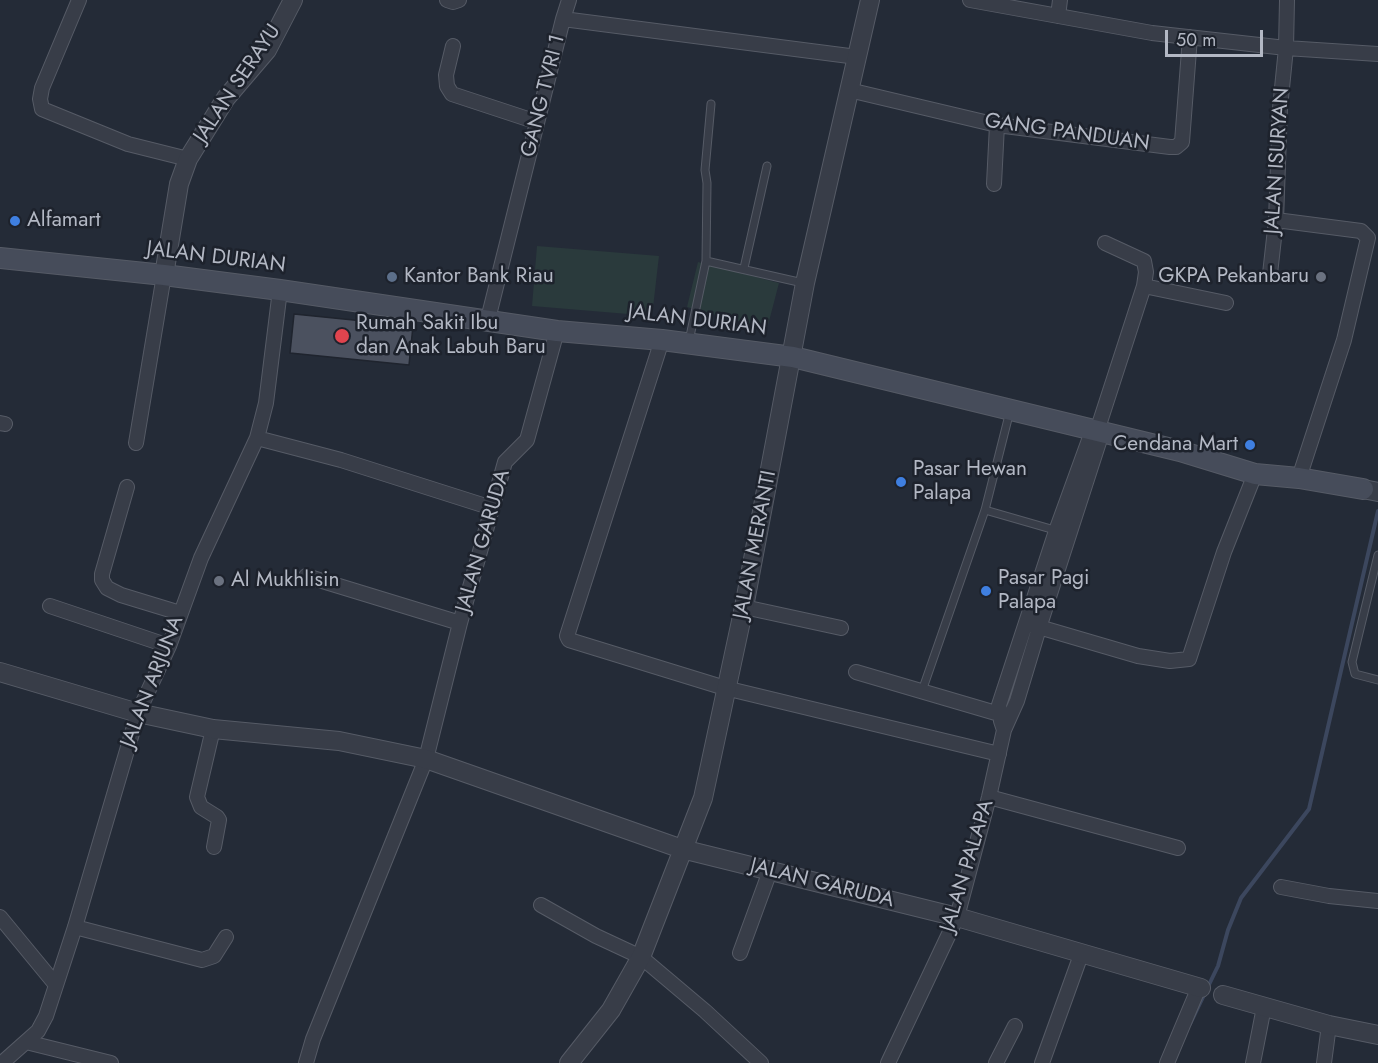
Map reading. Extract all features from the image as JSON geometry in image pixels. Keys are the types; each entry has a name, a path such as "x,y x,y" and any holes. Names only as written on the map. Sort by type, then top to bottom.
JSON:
{"main road":[{"name":"JALAN DURIAN","path":"0,258 164,275 557,331 662,340 793,357 1180,452 1255,474 1299,478 1371,490"}],"street":[{"path":"79,0 42,88 42,109 128,144 188,159"},
{"name":"JALAN SERAYU","path":"164,275 179,184 188,159 226,98 267,50 293,0"},
{"path":"447,0 453,2 459,0"},
{"path":"563,19 569,0"},
{"name":"JALAN MERANTI","path":"569,1063 611,1010 641,957 703,798 744,607 806,283 870,0"},
{"path":"970,0 1152,33 1286,48 1378,54"},
{"path":"1058,16 1060,0"},
{"name":"JALAN ISURYAN","path":"1270,274 1276,220 1287,0"},
{"name":"GANG TVRI 1","path":"488,320 563,19 857,57"},
{"name":"GANG PANDUAN","path":"849,90 997,125 1176,147 1182,142 1190,37"},
{"path":"453,46 446,75 447,86 452,94 537,122"},
{"path":"994,184 997,125"},
{"path":"1276,220 1361,231 1368,238 1344,340 1299,478"},
{"path":"1105,243 1144,261 1146,272 1144,286 1226,303"},
{"path":"136,443 164,275"},
{"name":"JALAN PALAPA","path":"888,1063 957,917 989,797 1004,730 1005,715 1063,532 1100,442 1097,431 1144,286"},
{"name":"JALAN ARJUNA","path":"2,1063 38,1031 46,1016 75,927 138,713 169,646 201,558 256,438 266,402 280,290"},
{"name":"JALAN GARUDA","path":"306,1063 426,759 460,623 505,462 527,440 557,331"},
{"path":"662,340 567,636 569,640 725,688 999,754"},
{"path":"256,438 341,460 492,508"},
{"path":"1033,625 1138,656 1170,661 1189,658 1224,552 1255,474"},
{"path":"127,487 102,580 107,588 121,596 180,613"},
{"path":"306,576 460,623"},
{"path":"50,606 169,646"},
{"path":"744,607 842,628"},
{"name":"JALAN GARUDA","path":"0,672 138,713 213,729 339,741 426,759 682,849 957,917 1222,995"},
{"path":"856,672 1005,715"},
{"path":"213,729 197,797 201,807 218,817 214,847"},
{"path":"989,797 1178,848"},
{"path":"740,953 770,871"},
{"path":"1281,887 1329,896 1378,901"},
{"path":"541,905 596,936 641,957 705,1011 756,1062"},
{"path":"0,917 56,985"},
{"path":"75,927 202,960 214,956 226,937"},
{"path":"1042,1063 1082,952"},
{"path":"1167,1063 1200,988"},
{"path":"1222,995 1329,1025 1378,1035"},
{"path":"1253,1063 1264,1007"},
{"path":"1324,1063 1329,1025"},
{"path":"996,1063 1015,1026"},
{"path":"26,1042 111,1063"}],"lane":[{"path":"688,344 706,261 707,183 705,170 711,104"},
{"path":"744,268 767,166"},
{"path":"706,261 806,283"},
{"path":"922,691 986,510 1010,409"},
{"path":"986,510 1063,532"},
{"path":"1378,555 1352,662 1355,674 1378,680"}],"shaded area":[{"path":"537,246 659,256 652,316 532,306"},
{"path":"698,262 779,283 767,329 687,307"}],"building":[{"path":"294,314 413,326 409,365 290,353"}],"waterway":[{"path":"1190,1024 1218,966 1228,930 1241,898 1309,809 1378,511"}],"place":[{"name":"Alfamart","path":"15,221"},
{"name":"Kantor Bank Riau","path":"392,277"},
{"name":"GKPA Pekanbaru","path":"1321,277"},
{"name":"Rumah Sakit Ibu dan Anak Labuh Baru","path":"342,336"},
{"name":"Cendana Mart","path":"1250,445"},
{"name":"Pasar Hewan Palapa","path":"901,482"},
{"name":"Al Mukhlisin","path":"219,581"},
{"name":"Pasar Pagi Palapa","path":"986,591"}]}
